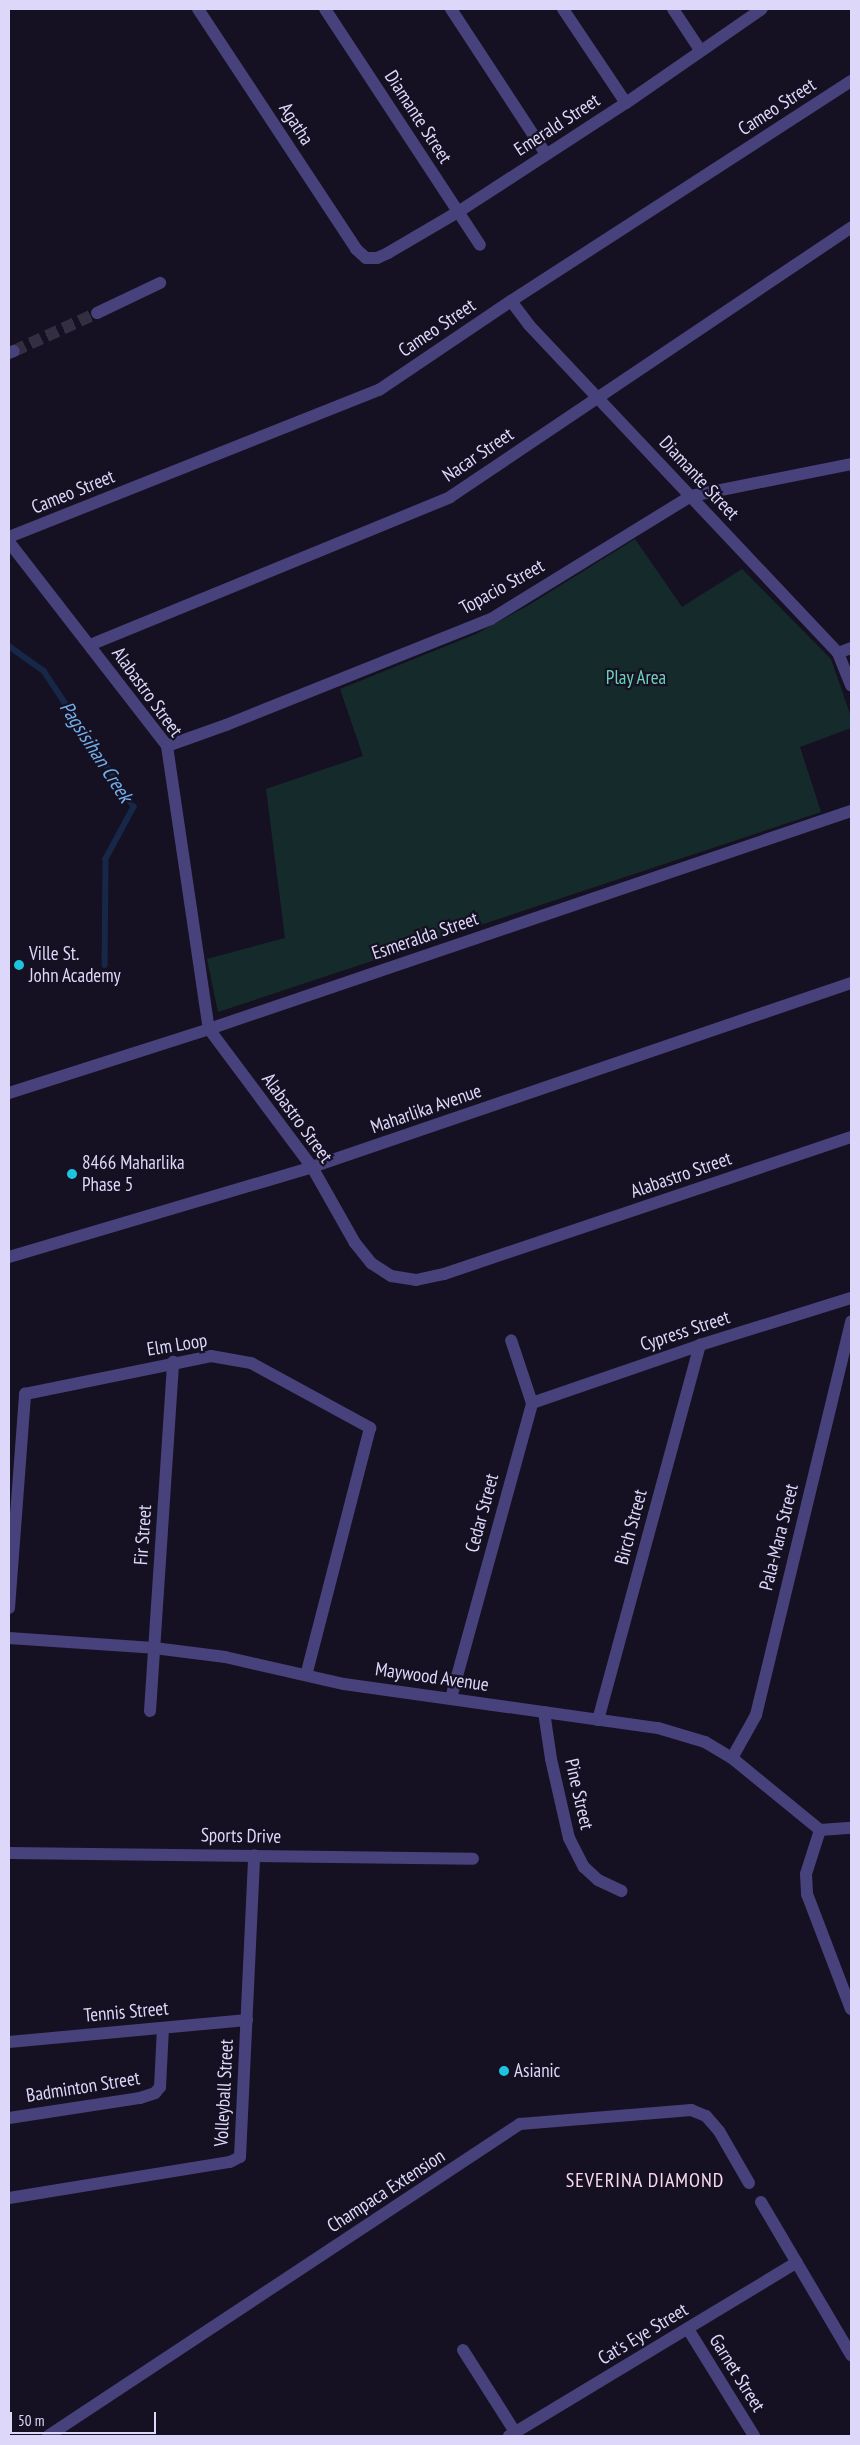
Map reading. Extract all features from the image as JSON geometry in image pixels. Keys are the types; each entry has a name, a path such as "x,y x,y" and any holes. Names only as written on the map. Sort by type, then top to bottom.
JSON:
{"street":[{"name":"Agatha","path":"198,9 356,249 366,258"},
{"name":"Diamante Street","path":"325,9 480,246"},
{"path":"451,9 546,154"},
{"path":"563,9 626,103"},
{"path":"673,9 700,50"},
{"name":"Emerald Street","path":"366,258 377,258 388,253 458,212 626,103 700,50 762,9"},
{"name":"Cameo Street","path":"9,538 379,390 511,301 851,81"},
{"name":"Nacar Street","path":"90,645 450,497 851,228"},
{"path":"97,313 160,284"},
{"name":"Diamante Street","path":"511,301 529,325 838,653 851,685"},
{"name":"Topacio Street","path":"167,746 226,725 491,619 691,496 851,464"},
{"name":"Alabastro Street","path":"9,542 167,746 210,1029 312,1168 355,1243 371,1263 391,1276 416,1280 444,1274 851,1137"},
{"path":"838,653 851,648"},
{"name":"Esmeralda Street","path":"9,1093 210,1029 851,811"},
{"name":"Maharlika Avenue","path":"9,1257 312,1168 851,983"},
{"name":"Cypress Street","path":"532,1403 700,1344 851,1298"},
{"name":"Pala-Mara Street","path":"732,1758 756,1715 851,1321"},
{"path":"511,1340 532,1403"},
{"name":"Birch Street","path":"598,1720 700,1344"},
{"name":"Elm Loop","path":"9,1608 25,1394 174,1362 211,1356 251,1362 370,1428 306,1675"},
{"name":"Fir Street","path":"150,1711 174,1362"},
{"name":"Cedar Street","path":"451,1698 532,1403"},
{"name":"Maywood Avenue","path":"9,1638 154,1648 225,1657 344,1684 658,1728 705,1742 732,1758 820,1830"},
{"name":"Pine Street","path":"544,1712 569,1838 584,1866 598,1880 622,1891"},
{"path":"851,1828 820,1830 806,1874 807,1894 851,2008"},
{"name":"Sports Drive","path":"9,1853 473,1859"},
{"name":"Volleyball Street","path":"9,2198 230,2162 240,2157 254,1855"},
{"name":"Tennis Street","path":"9,2042 246,2020"},
{"name":"Badminton Street","path":"9,2118 140,2098 155,2094 160,2087 163,2028"},
{"name":"Champaca Extension","path":"48,2436 520,2124 691,2110 706,2116 719,2131 750,2183"},
{"path":"761,2202 851,2355"},
{"name":"Cat's Eye Street","path":"512,2434 797,2262"},
{"name":"Garnet Street","path":"688,2329 754,2436"},
{"path":"463,2350 512,2434"}],"green space":[{"name":"Play Area","path":"635,539 682,607 742,569 831,659 851,717 851,728 800,747 821,812 218,1012 207,959 285,938 266,789 363,756 340,689 476,634 529,605"}],"waterway":[{"name":"Pagsisihan Creek","path":"9,646 44,671 134,807 106,859 105,965"}],"tunnel":[{"path":"14,351 97,313"}],"place":[{"name":"Ville St. John Academy","path":"19,965"},
{"name":"8466 Maharlika Phase 5","path":"72,1174"},
{"name":"Asianic","path":"504,2071"}],"district":[{"name":"SEVERINA DIAMOND","path":"645,2180"}]}
